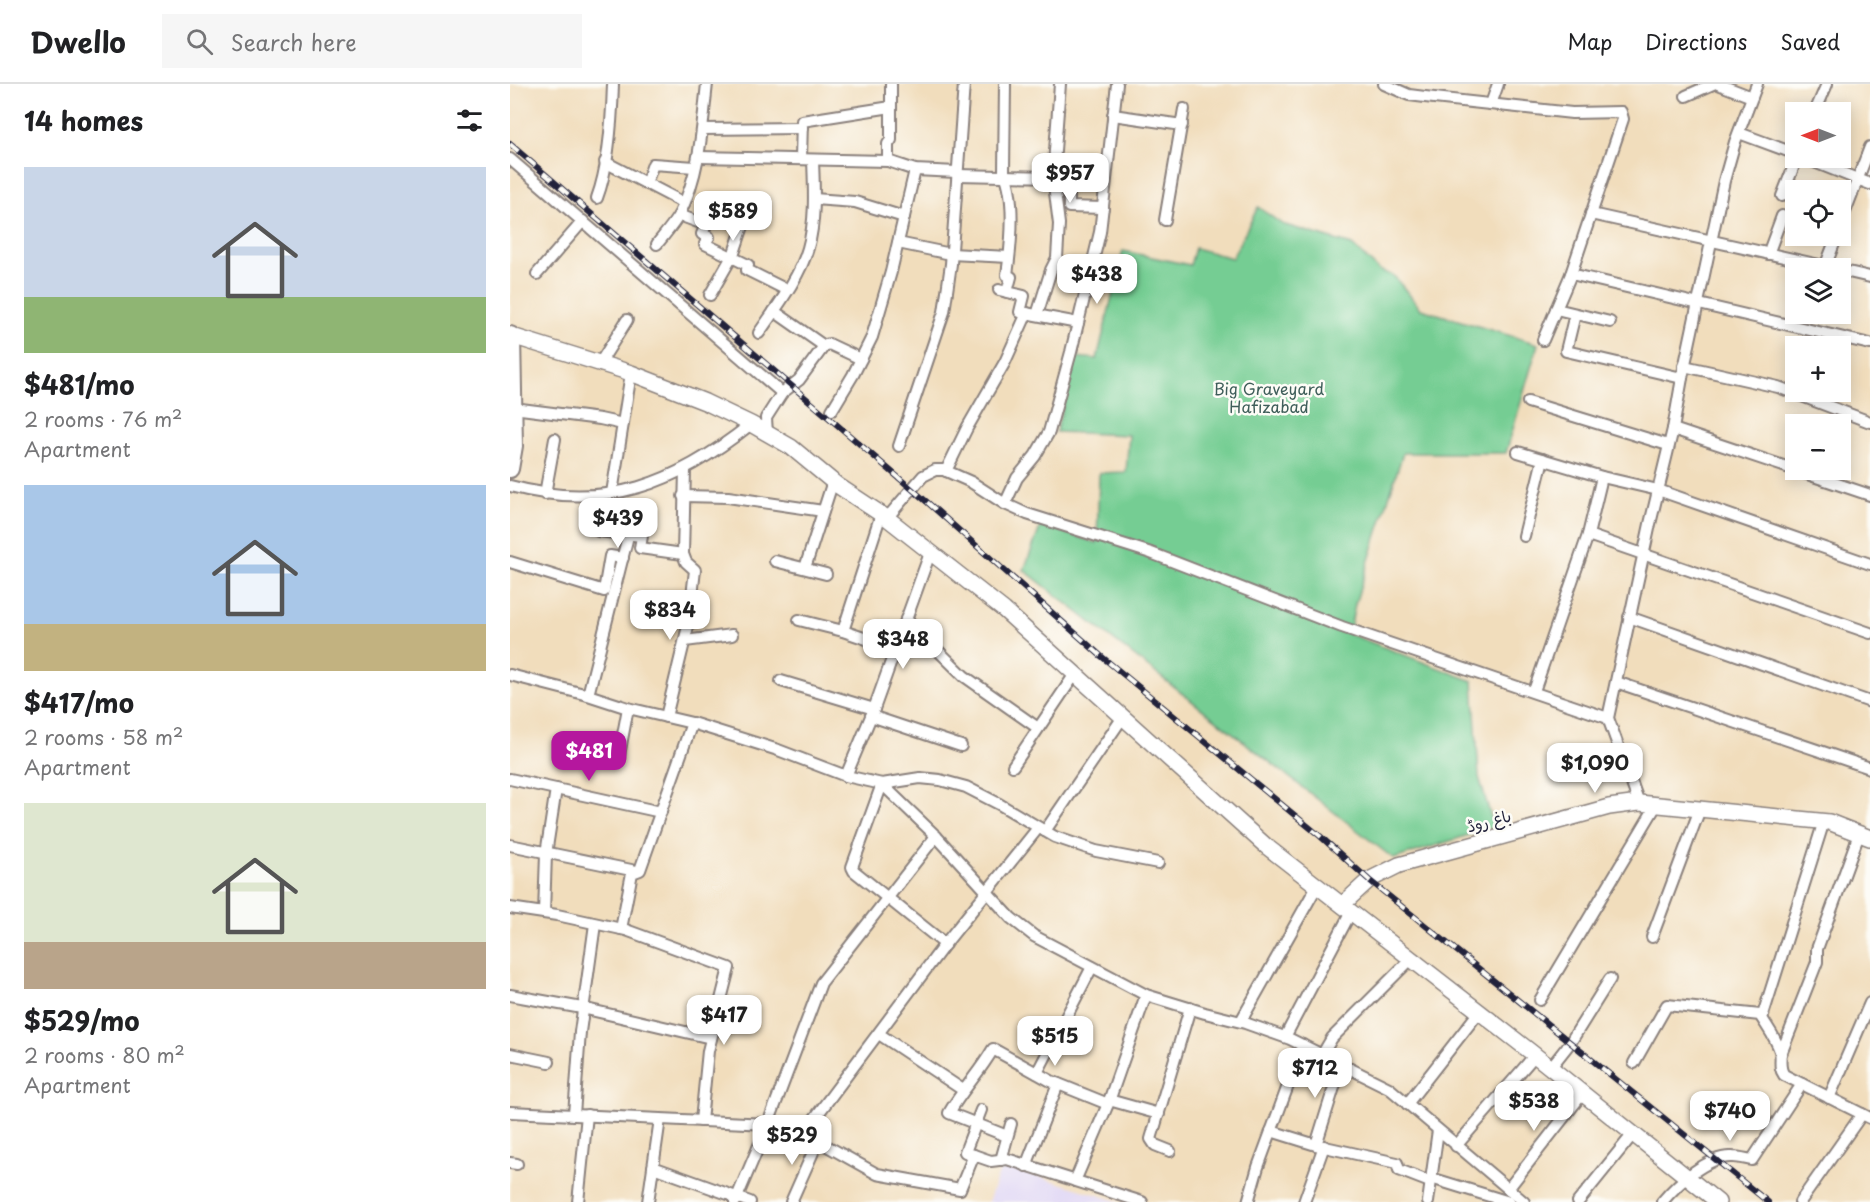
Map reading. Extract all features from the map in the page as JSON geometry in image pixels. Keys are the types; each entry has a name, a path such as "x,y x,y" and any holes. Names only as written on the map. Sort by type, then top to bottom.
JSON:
{"main road":[{"path":"511,335 513,408 511,462"}],"street":[{"path":"597,198 603,182 612,112 613,84"},
{"path":"657,243 679,214 697,162 707,84"},
{"path":"888,161 891,84"},
{"path":"898,446 944,312 951,254 964,84"},
{"path":"1005,84 1004,172 1009,182 1011,218 1007,274 1011,277 1003,291 1024,296 1020,312 1078,323"},
{"path":"946,471 967,428 1032,314 1057,258 1059,224 1053,182 1060,84"},
{"path":"1005,504 1017,478 1035,456 1049,432 1100,232 1117,84"},
{"path":"1384,84 1409,94 1491,104 1572,113 1621,112 1623,119 1592,213 1571,273 1543,340"},
{"path":"1491,104 1498,84"},
{"path":"1686,96 1713,84"},
{"path":"1718,84 1752,97"},
{"path":"1639,802 1608,718 1673,429 1684,366 1724,181 1757,84"},
{"path":"1819,102 1827,84"},
{"path":"801,159 802,121 891,107"},
{"path":"1165,220 1185,109"},
{"path":"1113,115 1182,124"},
{"path":"703,129 802,128"},
{"path":"1739,133 1785,152"},
{"path":"1851,197 1870,147"},
{"path":"510,159 782,393"},
{"path":"646,183 652,164 801,159 888,161 915,170 1005,176 1053,182 1069,187 1069,207 1103,208"},
{"path":"759,333 800,268 808,248 814,199 813,160"},
{"path":"605,162 684,203"},
{"path":"1782,196 1792,168"},
{"path":"1830,168 1870,184"},
{"path":"832,410 872,337 915,170"},
{"path":"814,199 855,202 904,217"},
{"path":"1592,213 1785,258"},
{"path":"679,214 706,225 702,234 710,237 705,244 748,265 747,270 787,290"},
{"path":"1768,254 1782,216"},
{"path":"710,295 731,257 746,217"},
{"path":"537,274 583,221"},
{"path":"898,243 951,254 1009,257"},
{"path":"1571,273 1870,344"},
{"path":"1851,273 1870,277"},
{"path":"1556,309 1610,322"},
{"path":"774,311 824,346"},
{"path":"1575,314 1566,351 1682,378"},
{"path":"600,363 627,320"},
{"path":"511,335 631,373 705,402 751,424 791,447 832,482 884,516 1004,610 1266,846 1551,1067 1718,1202"},
{"path":"766,433 766,418 782,393 799,380 824,346 829,344 861,359"},
{"path":"1684,366 1778,387 1870,422"},
{"path":"612,493 631,373"},
{"path":"1528,402 1668,445"},
{"path":"513,408 623,424"},
{"path":"510,486 545,494 567,496 634,490 685,470 724,446 751,424"},
{"path":"1673,429 1870,495"},
{"path":"545,494 555,439"},
{"path":"1518,452 1602,477 1659,490 1870,564"},
{"path":"1524,536 1543,459"},
{"path":"666,717 685,641 695,570 686,562 683,554 685,470"},
{"path":"843,631 884,516 923,476 935,470 946,471 971,482 1005,504 1027,514 1151,553 1342,627 1608,718"},
{"path":"1534,692 1588,535 1602,477"},
{"path":"805,568 832,482"},
{"path":"683,496 728,497 823,512"},
{"path":"598,531 642,536 640,548 683,554"},
{"path":"1588,535 1870,633"},
{"path":"588,695 628,536"},
{"path":"846,776 873,712 930,553"},
{"path":"510,562 604,591 610,556 623,558"},
{"path":"775,561 826,574"},
{"path":"1629,617 1870,702"},
{"path":"906,619 964,676 1038,728"},
{"path":"799,620 843,631 896,649"},
{"path":"685,641 732,634"},
{"path":"1013,766 1075,674"},
{"path":"510,675 628,708 692,723 778,750 846,776 882,784 920,778 940,780 966,787 1056,837 1096,852 1158,862"},
{"path":"781,681 873,712 961,746"},
{"path":"1616,682 1870,768"},
{"path":"618,761 628,708"},
{"path":"800,1138 945,944 986,892 1042,830 1122,717"},
{"path":"621,929 632,873 640,870 692,723"},
{"path":"510,780 662,812"},
{"path":"882,784 936,836 1011,918 1034,936 1146,995 1285,1037 1389,1088 1524,1202"},
{"path":"882,784 852,867 945,944"},
{"path":"544,913 546,854 556,789"},
{"name":"باغ روڈ","path":"1346,909 1369,880 1399,865 1609,807 1639,802 1824,821 1864,836"},
{"path":"1540,1000 1657,804"},
{"path":"1652,937 1700,808"},
{"path":"1762,1018 1824,821"},
{"path":"736,1199 767,1127 821,983 936,836"},
{"path":"1800,1202 1866,1116 1784,1076 1780,1070 1781,1054 1817,962 1817,949 1864,836"},
{"path":"510,845 636,871"},
{"path":"1241,1022 1317,886"},
{"path":"510,908 621,929 729,968 708,1052 701,1121"},
{"path":"1285,1037 1346,909"},
{"path":"574,1115 582,1008 595,924"},
{"path":"1322,1055 1332,1038 1411,959"},
{"path":"1037,1073 1092,967"},
{"path":"1551,1067 1570,1043 1610,979"},
{"path":"510,995 582,1008 711,1038"},
{"path":"1075,1181 1109,1102 1146,995"},
{"path":"1829,1098 1870,1003"},
{"path":"1634,1063 1667,1005 1760,1015 1781,1054"},
{"path":"1170,1151 1155,1145 1151,1139 1190,1008"},
{"path":"1407,1104 1479,1012"},
{"path":"879,1034 963,1090"},
{"path":"1248,1202 1271,1131 1303,1046"},
{"path":"1007,1136 949,1113 993,1049 1058,1084 1109,1102 1159,1114"},
{"path":"510,1054 549,1062"},
{"path":"1456,1146 1534,1055"},
{"path":"1304,1202 1341,1065"},
{"path":"1026,1166 1058,1084"},
{"path":"1662,1202 1687,1177 1715,1160 1732,1156 1752,1160 1802,1084"},
{"path":"1508,1189 1582,1093"},
{"path":"981,1110 965,1152 991,1161 1007,1160 1142,1202"},
{"path":"510,1112 701,1121 767,1127 800,1138 818,1141 877,1174 960,1189 974,1155"},
{"path":"578,1202 586,1115"},
{"path":"648,1202 660,1119"},
{"path":"1001,1160 1011,1124"},
{"path":"1428,1202 1438,1130"},
{"path":"1271,1131 1398,1163 1399,1170 1509,1202"},
{"path":"1578,1202 1633,1134"},
{"path":"791,1202 818,1141"},
{"path":"653,1167 736,1199 750,1202"}],"shaded area":[{"path":"1002,1165 1120,1202 988,1202"}],"green space":[{"name":"Big Graveyard Hafizabad","path":"1258,207 1282,224 1352,245 1379,270 1394,276 1421,309 1538,344 1506,453 1403,453 1355,604 1349,634 1473,681 1479,777 1494,827 1394,859 1024,570 1041,525 1097,543 1099,473 1126,472 1129,435 1056,432 1076,357 1097,359 1123,251 1190,265 1195,248 1232,258"}],"railway":[{"path":"510,144 927,502 1101,656 1320,836 1369,880 1768,1202"}]}
